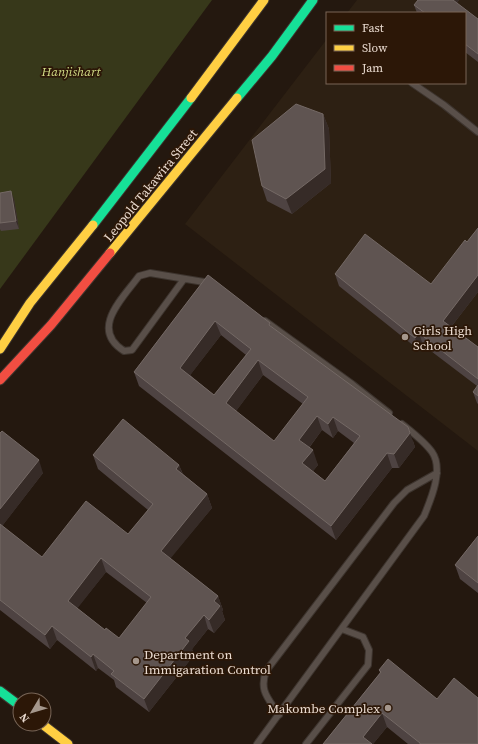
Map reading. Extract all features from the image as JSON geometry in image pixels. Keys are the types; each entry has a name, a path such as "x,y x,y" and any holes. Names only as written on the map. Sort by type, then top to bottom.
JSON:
{"main road":[{"name":"Leopold Takawira Street","path":"0,349 30,303 130,178 264,0"},
{"name":"Leopold Takawira Street","path":"0,380 51,326 272,56 312,0"},
{"path":"0,691 12,700"},
{"path":"52,732 68,744"}],"lane":[{"path":"413,84 444,105 478,132"},
{"path":"184,279 132,350 124,351 114,345 108,331 110,317 139,276 150,273 214,284"},
{"path":"257,744 424,516 434,493 437,474 433,453 413,433 352,384 258,316"},
{"path":"279,715 264,692 262,682 266,671 394,504 407,490 437,474"},
{"path":"306,744 368,665 369,650 362,637 342,628"}],"shaded area":[{"name":"Girls High School","path":"357,0 478,0 478,451 185,224 326,40 326,84 466,84 466,12 348,12"}],"green space":[{"name":"Hanjishart","path":"0,0 212,0 0,289"}],"building":[{"path":"418,0 453,0 478,19 478,54 466,45 466,12 424,12 414,5"},
{"path":"296,104 323,114 325,169 286,199 262,186 252,140"},
{"path":"11,191 16,221 0,223 0,193"},
{"path":"478,228 478,275 443,321 478,347 478,379 419,333 415,338 335,274 365,234 431,284 465,240 467,242"},
{"path":"208,275 270,323 269,325 408,427 410,433 394,454 387,453 331,526 134,372","holes":["215,321 251,349 214,395 180,368","258,360 308,397 274,441 226,403","317,416 328,424 333,417 360,436 325,481 302,463 313,450 299,440"]},
{"path":"478,385 478,396 473,392"},
{"path":"123,419 179,465 176,469 207,494 161,551 218,596 214,601 220,606 209,620 204,615 185,638 189,641 144,699 111,674 114,671 93,654 91,657 52,626 45,635 0,600 0,524 42,557 86,501 128,534 153,504 93,455","holes":["101,558 151,597 119,638 106,628 105,630 68,601"]},
{"path":"2,431 39,460 0,509 0,433"},
{"path":"478,536 478,583 455,565"},
{"path":"388,659 437,699 454,678 478,698 478,744 420,744 382,713 363,737 372,744 323,744 381,672 379,670"}],"traffic: fast":[{"path":"237,98 272,56 313,0"},
{"path":"93,225 191,98"},
{"path":"0,691 12,700"}],"traffic: slow":[{"path":"191,98 264,0"},
{"path":"110,253 237,98"},
{"path":"0,349 30,303 93,225"},
{"path":"52,732 68,744"}],"traffic: jam":[{"path":"0,380 51,325 110,253"}],"place":[{"name":"Girls High School","path":"405,337"},
{"name":"Department on Immigaration Control","path":"136,661"},
{"name":"Makombe Complex","path":"388,708"}]}
